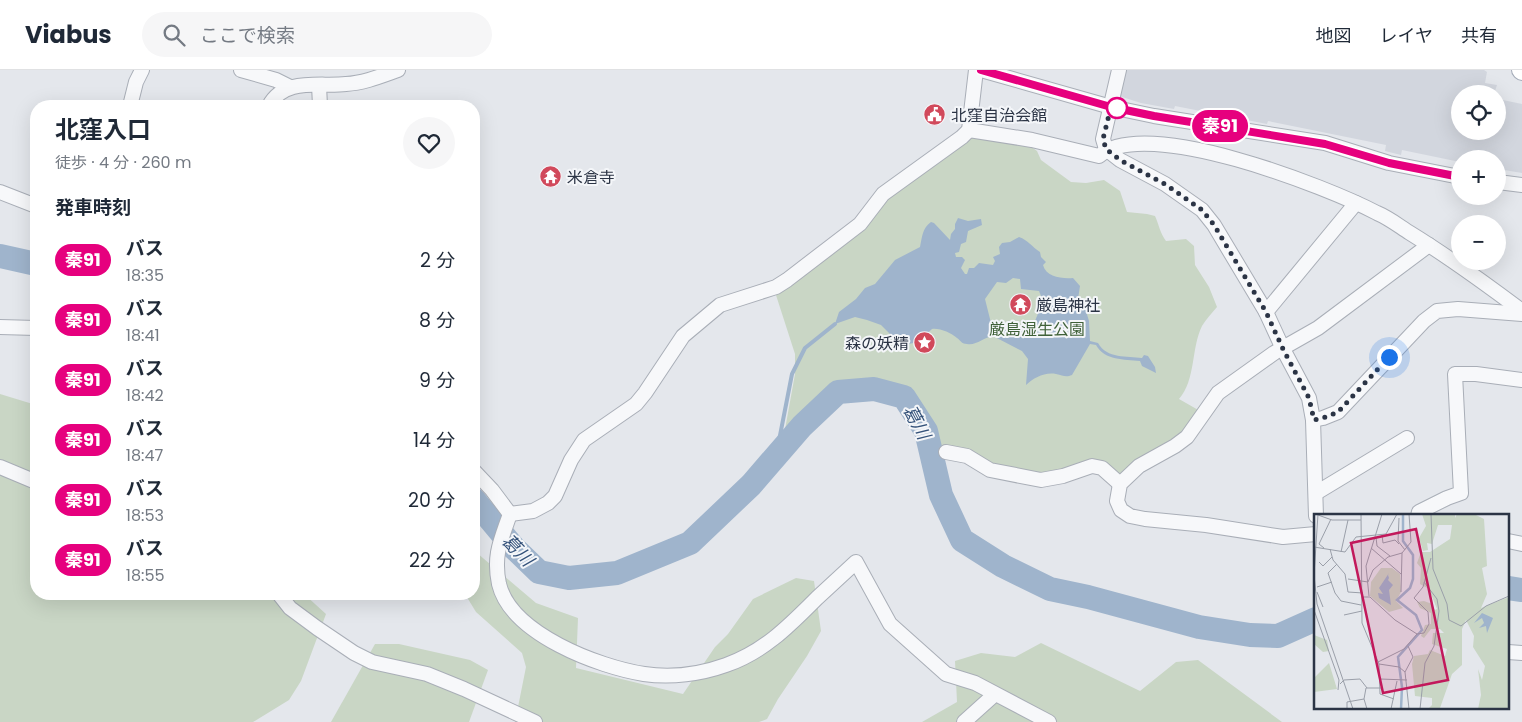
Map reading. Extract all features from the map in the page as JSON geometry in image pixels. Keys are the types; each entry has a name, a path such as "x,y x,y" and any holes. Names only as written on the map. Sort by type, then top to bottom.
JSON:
{"street":[{"path":"132,100 136,82 142,70"},
{"path":"241,70 276,80 290,87"},
{"path":"274,100 279,93 290,87 345,85 398,70"},
{"path":"509,518 533,511 548,503 555,496 571,460 584,440 636,404 682,336 720,305 776,287 787,280 860,224 882,194 955,143 969,130 976,70"},
{"path":"981,70 1013,74 1111,107 1154,116 1325,144 1389,163 1451,174"},
{"path":"1119,70 1103,139 1106,149 1120,160 1165,184 1202,210 1214,225 1266,312 1309,398 1314,420 1316,514"},
{"path":"319,85 320,100"},
{"path":"969,130 1032,140 1099,156 1106,149 1150,143 1200,151 1268,168 1378,213 1429,244 1522,313"},
{"path":"1506,183 1522,185"},
{"path":"0,192 30,204"},
{"path":"1266,312 1356,203"},
{"path":"1314,534 1283,537 1206,525 1145,520 1130,516 1121,510 1117,501 1120,484 1139,466 1187,437 1218,392 1274,353 1318,328 1429,244"},
{"path":"1314,420 1338,412 1424,321 1437,311 1458,309 1522,313"},
{"path":"0,328 30,328"},
{"path":"1417,509 1460,493 1455,374 1476,374 1522,380"},
{"path":"1316,492 1407,438"},
{"path":"946,452 967,456 990,470 1041,480 1063,476 1092,466 1102,468 1120,484"},
{"path":"0,467 30,480"},
{"path":"480,477 492,490 509,518"},
{"path":"509,518 499,545 496,562 499,585 506,600 530,627 578,655 610,666 645,674 699,673 726,665 757,652 800,616 856,562 890,624 946,674 975,684 1049,722"},
{"path":"284,600 290,608 317,628 354,653 372,662 427,674 535,722"},
{"path":"964,722 994,695"}],"shaded area":[{"path":"1122,70 1484,70 1487,72 1485,83 1497,85 1451,85 1451,140 1506,140 1506,101 1522,104 1522,173 1506,170 1506,150 1451,150 1451,160 1402,150 1401,155 1385,151 1386,145 1268,121 1267,124 1175,106 1174,109 1141,103 1116,95"}],"green space":[{"name":"厳島湿生公園","path":"975,136 1030,146 1037,151 1041,160 1071,182 1086,183 1104,180 1120,191 1127,212 1155,216 1166,241 1186,239 1194,246 1195,265 1209,287 1217,307 1202,326 1196,344 1188,383 1179,399 1200,411 1185,436 1119,477 1103,465 1044,475 993,467 942,447 928,416 906,394 892,387 863,381 833,387 820,395 784,435 795,374 795,354 775,292 883,200"},
{"path":"0,394 30,403 30,600 311,600 326,614 301,681 289,700 253,722 0,722"},
{"path":"480,556 536,603 578,618 576,668 683,694 715,647 728,634 753,599 796,578 814,581 821,631 767,719 759,722 515,722 526,667 522,653 476,612 469,600 480,600"},
{"path":"1041,643 1140,691 1176,662 1198,660 1282,722 922,722 957,702 955,661 981,653 1015,657"},
{"path":"375,644 399,644 470,660 488,670 469,722 331,722"}],"water":[{"path":"958,218 968,221 981,219 982,225 968,231 966,242 961,244 959,252 955,253 956,257 962,257 965,260 961,268 965,274 967,274 969,268 974,268 979,263 993,265 995,261 993,257 1000,254 999,247 1002,243 1010,242 1019,237 1022,238 1040,252 1041,257 1046,262 1043,265 1047,272 1059,277 1073,278 1080,286 1078,299 1086,311 1089,321 1090,341 1098,343 1107,352 1112,354 1142,358 1144,355 1148,356 1155,367 1156,373 1142,366 1140,361 1110,357 1104,354 1096,345 1090,344 1072,375 1043,375 1026,385 1028,359 1022,351 993,336 974,344 965,344 949,333 932,329 918,342 904,345 898,342 881,325 867,320 855,317 835,324 839,312 856,299 865,288 875,284 895,260 920,247 923,233 928,224 934,223 950,240","holes":["1013,278 1020,279 1021,289 1039,291 1043,301 1033,326 1013,334 991,323 985,299 997,282 1006,283"]}],"waterway":[{"name":"葛川","path":"0,256 30,263"},
{"path":"776,456 792,374 805,348 835,324"},
{"name":"葛川","path":"480,507 514,548 539,572 569,578 617,573 690,543 751,485 802,426 838,392 874,389 904,397 926,431 941,495 962,540 1003,566 1050,589 1088,597 1199,627 1250,635 1278,636 1314,620"},
{"name":"葛川","path":"1510,588 1522,590"}],"bus line":[{"name":"秦91","path":"981,70 1111,107 1154,116 1325,144 1389,163 1451,176"}],"place":[{"name":"北窪自治会館","path":"935,115"},
{"name":"米倉寺","path":"551,177"},
{"name":"厳島神社","path":"1020,305"},
{"name":"森の妖精","path":"925,343"}],"route":[{"path":"1117,108 1111,107 1103,139 1106,149 1120,160 1165,184 1202,210 1214,225 1266,312 1309,398 1314,420 1338,412 1389,357"}]}
